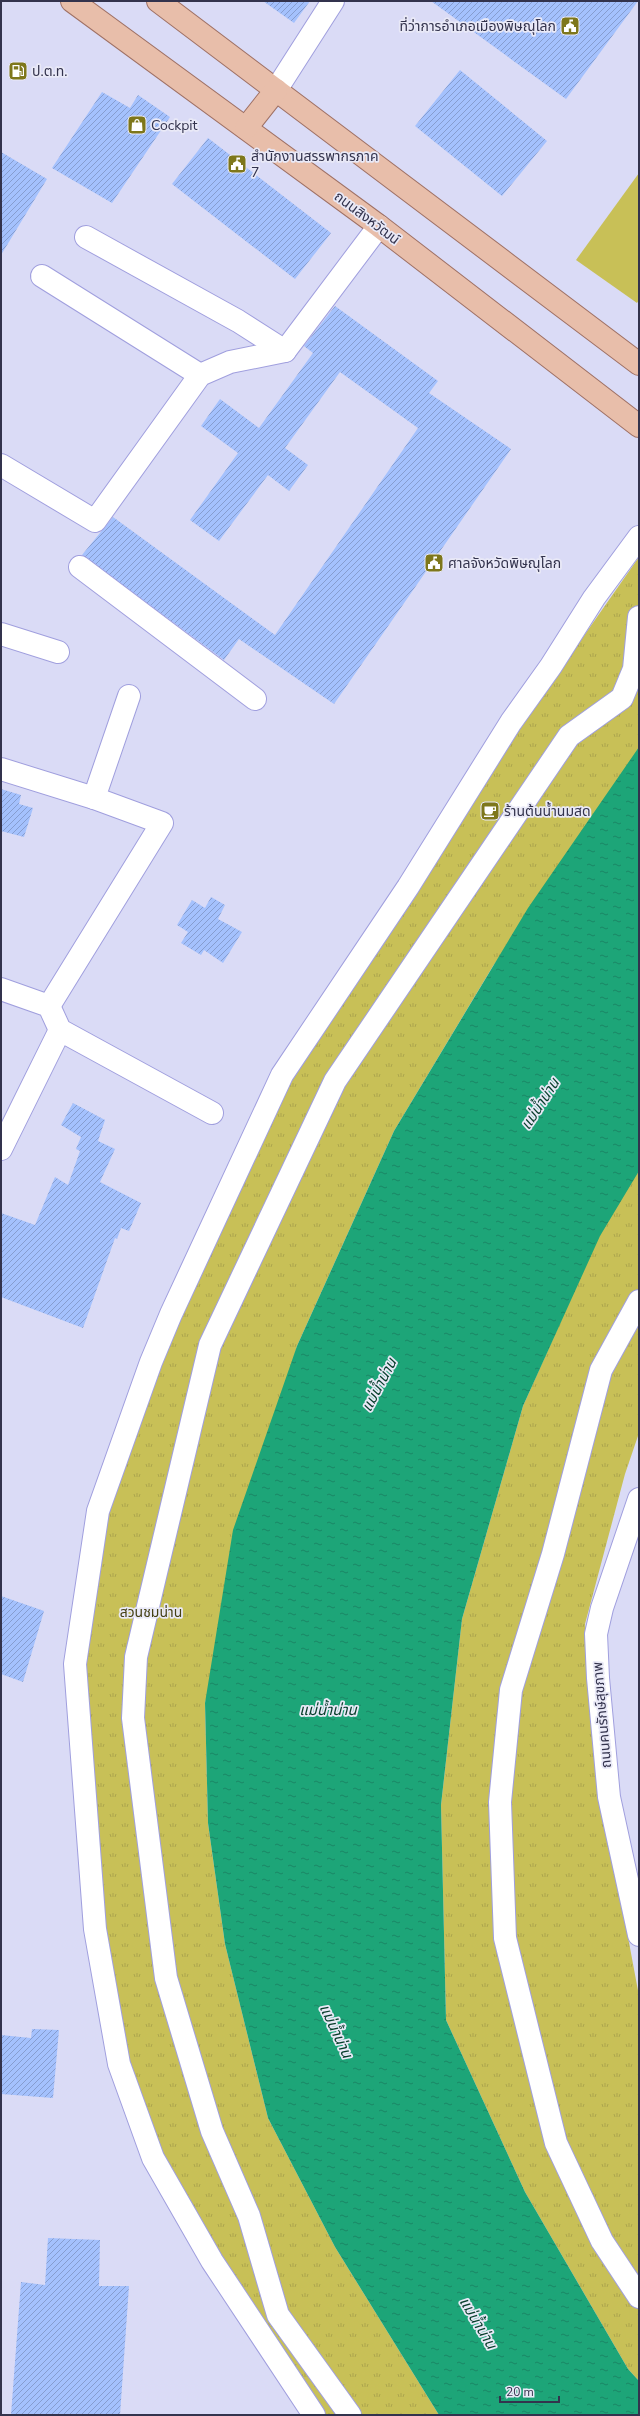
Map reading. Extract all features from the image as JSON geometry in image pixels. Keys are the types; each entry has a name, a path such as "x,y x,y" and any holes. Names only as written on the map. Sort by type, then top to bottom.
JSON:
{"main road":[{"name":"ถนนสิงหวัฒน์","path":"72,1 379,226 639,426"},
{"path":"158,1 639,364"},
{"path":"246,128 276,90"}],"street":[{"path":"276,90 333,1"},
{"path":"1,465 95,521 200,375 230,362 285,351 379,226"},
{"path":"86,237 238,321 285,351"},
{"path":"42,276 200,375"},
{"path":"314,2415 212,2261 153,2158 119,2064 95,1929 75,1664 98,1511 151,1362 171,1314 282,1075 408,887 511,722 551,666 594,598 639,537"},
{"path":"80,567 255,699"},
{"path":"350,2415 278,2315 249,2216 212,2131 166,1978 133,1718 136,1658 210,1345 335,1081 570,736 622,698 634,668 639,617"},
{"path":"1,634 58,652"},
{"path":"94,798 129,696"},
{"path":"1,769 94,798 162,823 49,1006"},
{"path":"1,989 49,1006 60,1030 212,1112"},
{"path":"1,1149 60,1030"},
{"path":"639,1301 601,1370 554,1554 511,1690 500,1802 506,1938 556,2144 602,2242 639,2297"},
{"name":"ถนนคนรักษ์สุขภาพ","path":"638,1930 609,1797 598,1678 596,1634 602,1608 639,1499"}],"green space":[{"path":"639,173 639,300 637,303 576,260"},
{"name":"สวนชมน่าน","path":"639,557 639,764 493,966 394,1131 297,1346 205,1703 208,1823 225,1944 268,2118 335,2247 439,2415 314,2415 212,2261 119,2064 75,1664 102,1498 282,1075 408,887"},
{"path":"639,1158 639,1433 625,1474 585,1624 611,1846 639,1996 639,2381 628,2369 525,2192 446,2020 441,1805 462,1619 523,1406 611,1209"}],"water":[{"name":"แม่น้ำน่าน","path":"639,747 639,1171 600,1236 523,1406 462,1619 441,1805 446,2020 525,2192 628,2369 639,2381 639,2415 439,2415 335,2247 268,2118 225,1944 208,1823 205,1703 233,1530 297,1346 394,1131 528,908"}],"building":[{"path":"263,1 310,1 294,23"},
{"name":"ที่ว่าการอำเภอเมืองพิษณุโลก","path":"431,1 638,1 566,99"},
{"path":"460,70 547,141 502,196 415,126"},
{"path":"102,92 130,108 138,95 170,117 112,203 52,168"},
{"path":"208,138 331,233 295,279 172,184"},
{"path":"1,152 47,179 1,255"},
{"path":"335,306 438,381 429,393 511,449 334,704 239,639 224,660 82,555 113,517 275,635 418,428 340,372 285,448 308,465 289,491 268,475 219,541 190,520 238,453 201,426 220,399 259,428 313,353 304,346"},
{"path":"1,789 21,795 19,804 33,808 24,837 1,831"},
{"path":"211,897 225,905 218,919 242,932 223,963 204,950 201,955 181,943 188,932 177,925 192,900 205,908"},
{"path":"73,1103 105,1120 98,1141 115,1149 100,1182 141,1203 129,1231 121,1228 117,1239 115,1238 83,1328 1,1297 1,1213 35,1225 55,1177 68,1185 80,1151 76,1149 81,1137 61,1125"},
{"path":"1,1596 44,1611 23,1682 1,1674"},
{"path":"32,2029 59,2030 53,2098 1,2094 1,2035 31,2038"},
{"path":"48,2238 100,2240 99,2286 129,2286 120,2415 11,2415 21,2282 45,2285"}],"place":[{"name":"ที่ว่าการอำเภอเมืองพิษณุโลก","path":"570,26"},
{"name":"ป.ต.ท.","path":"18,71"},
{"name":"Cockpit","path":"137,125"},
{"name":"สำนักงานสรรพากรภาค 7","path":"237,164"},
{"name":"ศาลจังหวัดพิษณุโลก","path":"434,563"},
{"name":"ร้านต้นน้ำนมสด","path":"490,811"}]}
